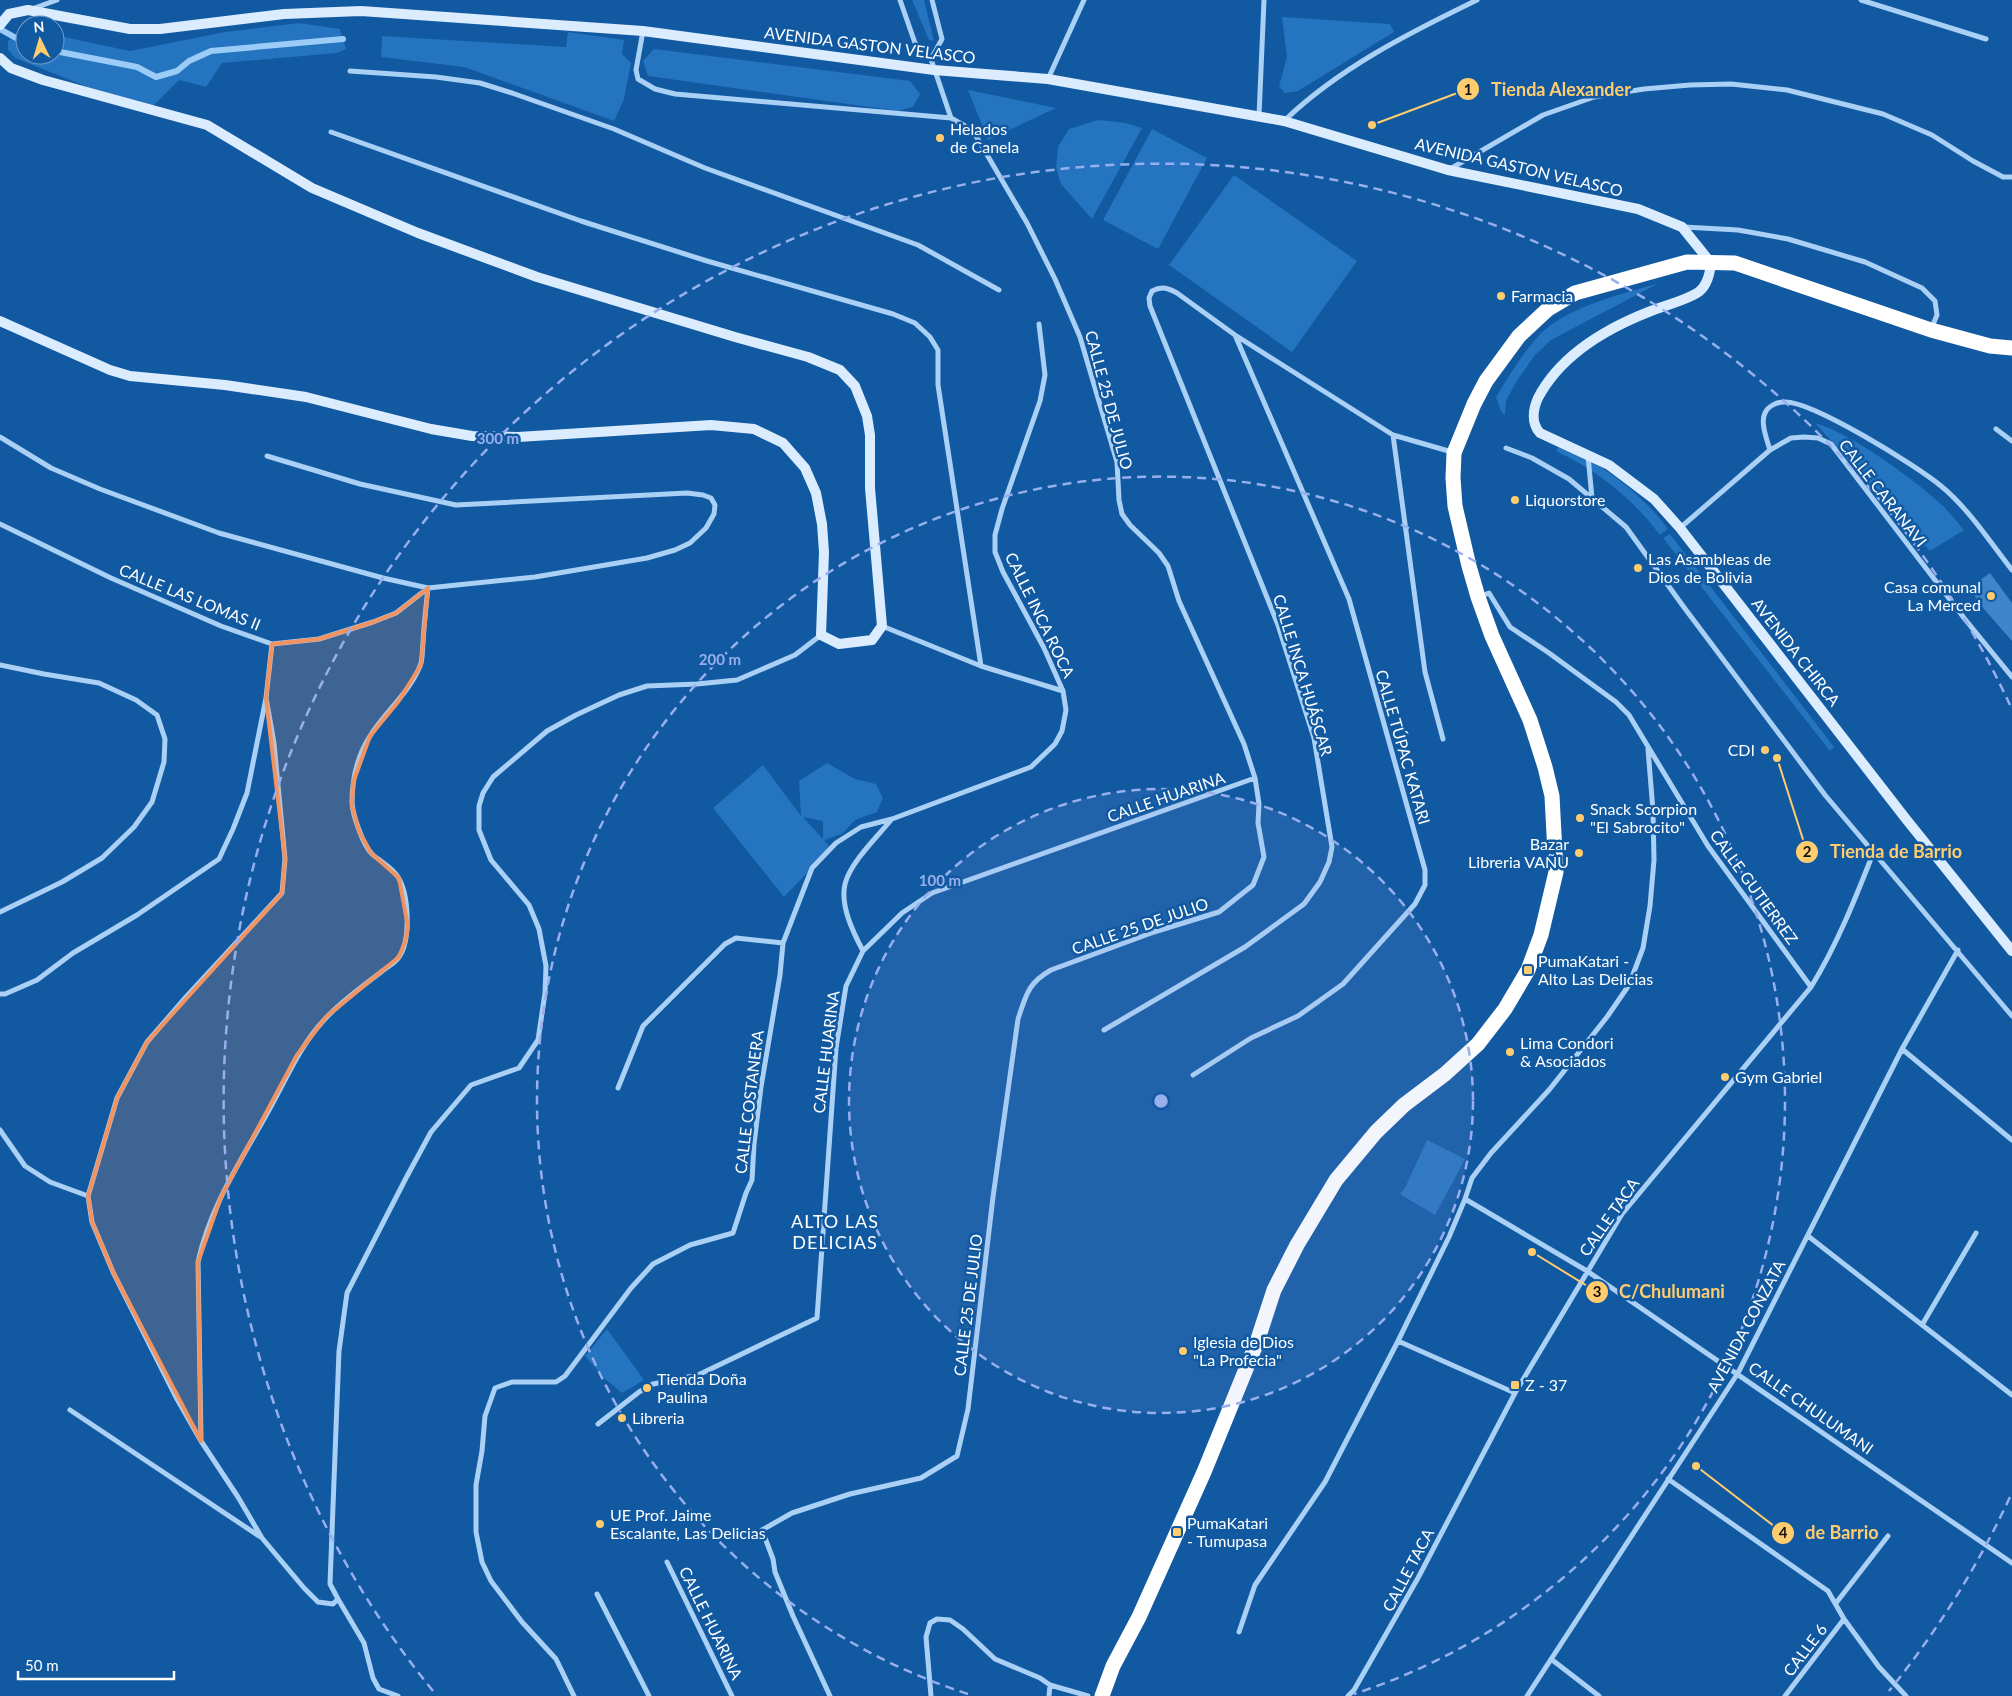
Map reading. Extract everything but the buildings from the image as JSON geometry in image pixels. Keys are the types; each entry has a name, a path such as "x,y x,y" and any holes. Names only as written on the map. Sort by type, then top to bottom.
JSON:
{"highway":[{"path":"1102,1696 1113,1666 1139,1617 1196,1489 1257,1342 1274,1290 1297,1245 1336,1180 1376,1132 1404,1105 1445,1074 1478,1044 1500,1016 1528,970 1541,935 1556,872 1552,796 1530,720 1492,636 1478,597 1455,506 1452,478 1454,453 1474,404 1486,382 1519,336 1548,309 1575,293 1687,262 1735,263 1931,330 1990,346 2012,348"}],"street":[{"path":"28,10 57,0"},
{"path":"643,31 636,70 638,79 655,89 675,94 951,118 931,59 915,43 900,0"},
{"path":"931,59 942,39 932,0"},
{"path":"1048,79 1084,0"},
{"path":"1259,116 1264,0"},
{"path":"1284,121 1308,98 1401,37 1477,0"},
{"path":"1861,0 1911,14 1986,40"},
{"name":"AVENIDA GASTON VELASCO","path":"2,22 16,11 28,10 130,29 160,29 284,14 361,11 643,31 934,70 1048,79 1284,121 1448,170 1638,209 1682,227 1711,263"},
{"path":"0,58 11,68 44,80 207,125 312,188 418,233 527,274 808,357 840,370 855,386 867,416 870,435 870,488 882,626 872,640 854,644 839,644 821,635"},
{"path":"350,71 436,77 480,83 512,93 614,129 705,168 918,245 999,290"},
{"path":"1448,170 1543,115 1594,97 1644,89 1731,84 1787,90 1882,114 1932,136 2003,177 2012,176"},
{"name":"CALLE 25 DE JULIO","path":"830,1696 792,1616 775,1572 769,1546 762,1530 792,1513 850,1494 921,1478 957,1456 968,1409 993,1196 1018,1019 1027,991 1038,978 1051,970 1154,932 1219,912 1252,885 1264,857 1258,823 1259,804 1255,778 1244,744 1179,601 1168,566 1159,553 1130,525 1122,514 1119,500 1117,462 1080,336 1046,260 1013,197 976,136 965,126 951,118"},
{"path":"331,132 581,221 707,261 915,322 930,336 938,350 938,385 981,666"},
{"path":"1682,227 1738,230 1788,238 1865,262 1922,288 1935,301 1937,315 1931,330"},
{"name":"AVENIDA CHIRCA","path":"1711,263 1710,275 1699,292 1630,319 1591,342 1564,362 1544,387 1536,403 1533,420 1536,429 1540,433 1609,465 1654,499 1680,528 1906,819 2012,951"},
{"name":"CALLE INCA HUÁSCAR","path":"1104,1030 1245,947 1304,904 1320,882 1329,862 1332,847 1314,738 1278,625 1150,306 1149,298 1152,291 1160,287 1169,288 1235,336"},
{"path":"0,321 93,363 130,376 225,385 306,397 431,429 472,436 518,437 711,425 754,428 783,443 805,468 816,494 822,524 824,552 821,635"},
{"name":"CALLE INCA ROCA","path":"783,943 812,868 836,843 861,827 892,820 1031,767 1055,744 1062,731 1066,710 1063,691 1044,648 1003,572 995,552 995,535 1002,509 1034,423 1042,393 1045,375 1039,324"},
{"path":"1235,336 1393,435 1454,453"},
{"name":"CALLE TÚPAC KATARI","path":"1193,1075 1251,1038 1298,1016 1343,984 1415,904 1425,885 1425,870 1349,599 1235,336"},
{"path":"1770,450 1763,424 1764,414 1769,407 1777,403 1794,403 1837,420 1894,454 1941,486 1972,519 2012,570"},
{"path":"1996,429 2012,441"},
{"path":"1393,435 1425,672 1443,739"},
{"path":"0,437 51,468 100,489 219,533 373,576 428,588 535,577 647,558 675,550 690,543 706,528 714,514 715,505 712,498 687,493 456,505 360,484 267,456"},
{"name":"CALLE CARANAVI","path":"1680,528 1770,450 1791,438 1818,438 1831,444 1958,610 2012,677"},
{"path":"1506,448 1532,458 1569,479 1626,527 1825,795 2012,1016"},
{"path":"1588,455 1592,498"},
{"name":"CALLE LAS LOMAS II","path":"0,524 112,578 221,626 272,644 319,639 373,622 396,613 428,588"},
{"path":"201,1441 198,1262 202,1243 211,1218 221,1196 271,1108 297,1055 310,1036 326,1017 399,957 405,942 408,927 406,904 399,878 390,867 371,853 359,831 352,806 353,783 357,766 370,736 398,702 420,665 428,588"},
{"name":"CALLE GUTIERREZ","path":"1478,597 1489,593 1510,627 1550,653 1616,702 1629,715 1708,846 1811,987"},
{"path":"882,626 981,666 1063,691"},
{"path":"398,1696 379,1689 373,1678 364,1644 330,1584 339,1350 347,1293 431,1132 471,1086 519,1068 538,1040 545,993 546,966 539,929 529,905 491,860 479,830 479,806 483,794 493,777 548,731 584,711 619,695 646,686 737,680 795,655 821,635"},
{"path":"0,994 5,994 37,980 73,952 137,915 219,859 247,793 266,698 272,644"},
{"path":"0,664 44,674 99,683 136,700 157,715 165,739 164,762 152,802 134,827 102,858 62,882 0,912"},
{"path":"266,698 274,743 285,859 282,892 147,1042 117,1098 88,1196 92,1222 113,1272 177,1399 201,1441 238,1497 262,1538 318,1602 333,1604 338,1599"},
{"path":"1239,1632 1255,1585 1324,1482 1398,1341 1466,1199 1472,1178 1491,1153 1549,1090 1607,1017 1629,985 1643,948 1650,906 1654,860 1653,811 1648,749"},
{"name":"CALLE HUARINA","path":"598,1424 639,1392 653,1384 698,1375 817,1318 836,1048 846,986 863,951 902,913 932,893 1255,778"},
{"path":"863,951 851,927 846,909 845,884 854,866 892,820"},
{"name":"CALLE TACA","path":"1348,1696 1354,1690 1414,1586 1515,1393 1622,1214 1811,987 1822,969 1874,851"},
{"path":"618,1088 642,1026 725,944 736,938 783,943"},
{"name":"CALLE COSTANERA","path":"574,1696 556,1659 522,1622 491,1581 482,1562 476,1532 476,1485 482,1451 485,1416 495,1388 512,1382 556,1382 565,1376 631,1288 653,1264 690,1245 732,1232 752,1180 761,1087 780,974 783,943"},
{"name":"AVENIDA CONZATA","path":"1527,1696 1738,1373 1902,1049 1958,950"},
{"path":"1902,1049 2012,1140"},
{"path":"0,1130 25,1166 50,1182 88,1196"},
{"name":"CALLE CHULUMANI","path":"1466,1199 1587,1271 2012,1562"},
{"path":"1922,1325 1976,1233"},
{"path":"1808,1236 2012,1395"},
{"path":"1398,1341 1515,1393"},
{"path":"70,1410 262,1538"},
{"path":"1668,1479 1828,1591 1844,1619 1879,1667 1906,1696"},
{"path":"1836,1603 1888,1536"},
{"name":"CALLE HUARINA","path":"667,1562 732,1696"},
{"path":"597,1594 649,1696"},
{"path":"931,1696 926,1637 930,1623 937,1619 950,1620 963,1629 995,1659 1040,1678 1050,1685 1088,1696"},
{"name":"CALLE 6","path":"1784,1696 1844,1619"},
{"path":"1551,1659 1599,1696"},
{"path":"1049,1696 1050,1685"}],"highlighted area":[{"path":"428,588 421,665 398,702 370,736 353,783 352,806 359,831 371,853 399,878 408,927 405,942 399,957 326,1017 297,1055 221,1197 198,1262 201,1441 113,1272 92,1222 88,1196 117,1098 147,1042 282,893 285,859 266,698 272,644 319,639 373,622 396,613"}],"shaded area":[{"path":"912,0 924,0 934,41 929,40"},
{"path":"1282,17 1390,24 1394,32 1298,91 1285,93 1279,86 1287,57"},
{"path":"299,23 340,29 346,49 337,53 222,63 206,87 179,80 148,111 33,65 65,65 65,37 130,51 225,32"},
{"path":"568,32 624,40 622,54 631,63 624,99 614,121 464,67 381,57 382,36 566,47"},
{"path":"15,35 15,58 8,50 8,41"},
{"path":"654,49 910,81 920,94 913,107 898,111 648,76 643,61"},
{"path":"968,90 1056,108 988,140"},
{"path":"1098,120 1126,123 1142,128 1092,219 1061,184 1056,168 1058,147 1069,129"},
{"path":"1152,129 1207,158 1158,249 1103,220"},
{"path":"1234,175 1357,261 1292,352 1169,265"},
{"path":"1659,283 1551,340 1535,355 1516,382 1506,401 1505,415 1501,411 1496,397 1524,353 1546,329 1560,319 1592,304"},
{"path":"1815,423 1846,436 1881,457 1941,504 1964,530 1930,551"},
{"path":"1559,444 1590,460 1619,480 1645,503 1668,529 1660,535 1638,509 1600,476 1556,451"},
{"path":"1670,534 1834,747 1830,751 1663,538"},
{"path":"827,763 855,779 876,784 883,798 877,812 855,820 842,834 824,840 831,848 784,897 713,808 763,765 801,816 799,781","holes":["803,817 823,821 823,839"]},
{"path":"1427,1140 1465,1159 1435,1215 1400,1194 1405,1188"},
{"path":"607,1329 644,1380 622,1393 604,1378 585,1356"}],"waterway":[{"path":"0,29 15,37"},
{"path":"65,53 137,67 156,77 177,71 189,61 211,51 343,39"}],"place":[{"name":"Tienda Alexander","path":"1372,125"},
{"name":"Helados de Canela","path":"940,138"},
{"name":"Farmacia","path":"1501,296"},
{"name":"Liquorstore","path":"1515,500"},
{"name":"Las Asambleas de Dios de Bolivia","path":"1638,568"},
{"name":"Casa comunal La Merced","path":"1991,596"},
{"name":"CDI","path":"1765,750"},
{"name":"Tienda de Barrio","path":"1777,758"},
{"name":"Snack Scorpion \"El Sabrocito\"","path":"1580,818"},
{"name":"Bazar Libreria VAÑU","path":"1579,853"},
{"name":"PumaKatari - Alto Las Delicias","path":"1528,970"},
{"name":"Lima Condori & Asociados","path":"1510,1052"},
{"name":"Gym Gabriel","path":"1725,1077"},
{"name":"C/Chulumani","path":"1532,1252"},
{"name":"Iglesia de Dios \"La Profecia\"","path":"1183,1351"},
{"name":"Z - 37","path":"1515,1385"},
{"name":"Tienda Doña Paulina","path":"647,1388"},
{"name":"Libreria","path":"622,1418"},
{"name":"de Barrio","path":"1696,1466"},
{"name":"UE Prof. Jaime Escalante, Las Delicias","path":"600,1524"},
{"name":"PumaKatari - Tumupasa","path":"1177,1532"}],"district":[{"name":"ALTO LAS DELICIAS","path":"835,1232"}]}
